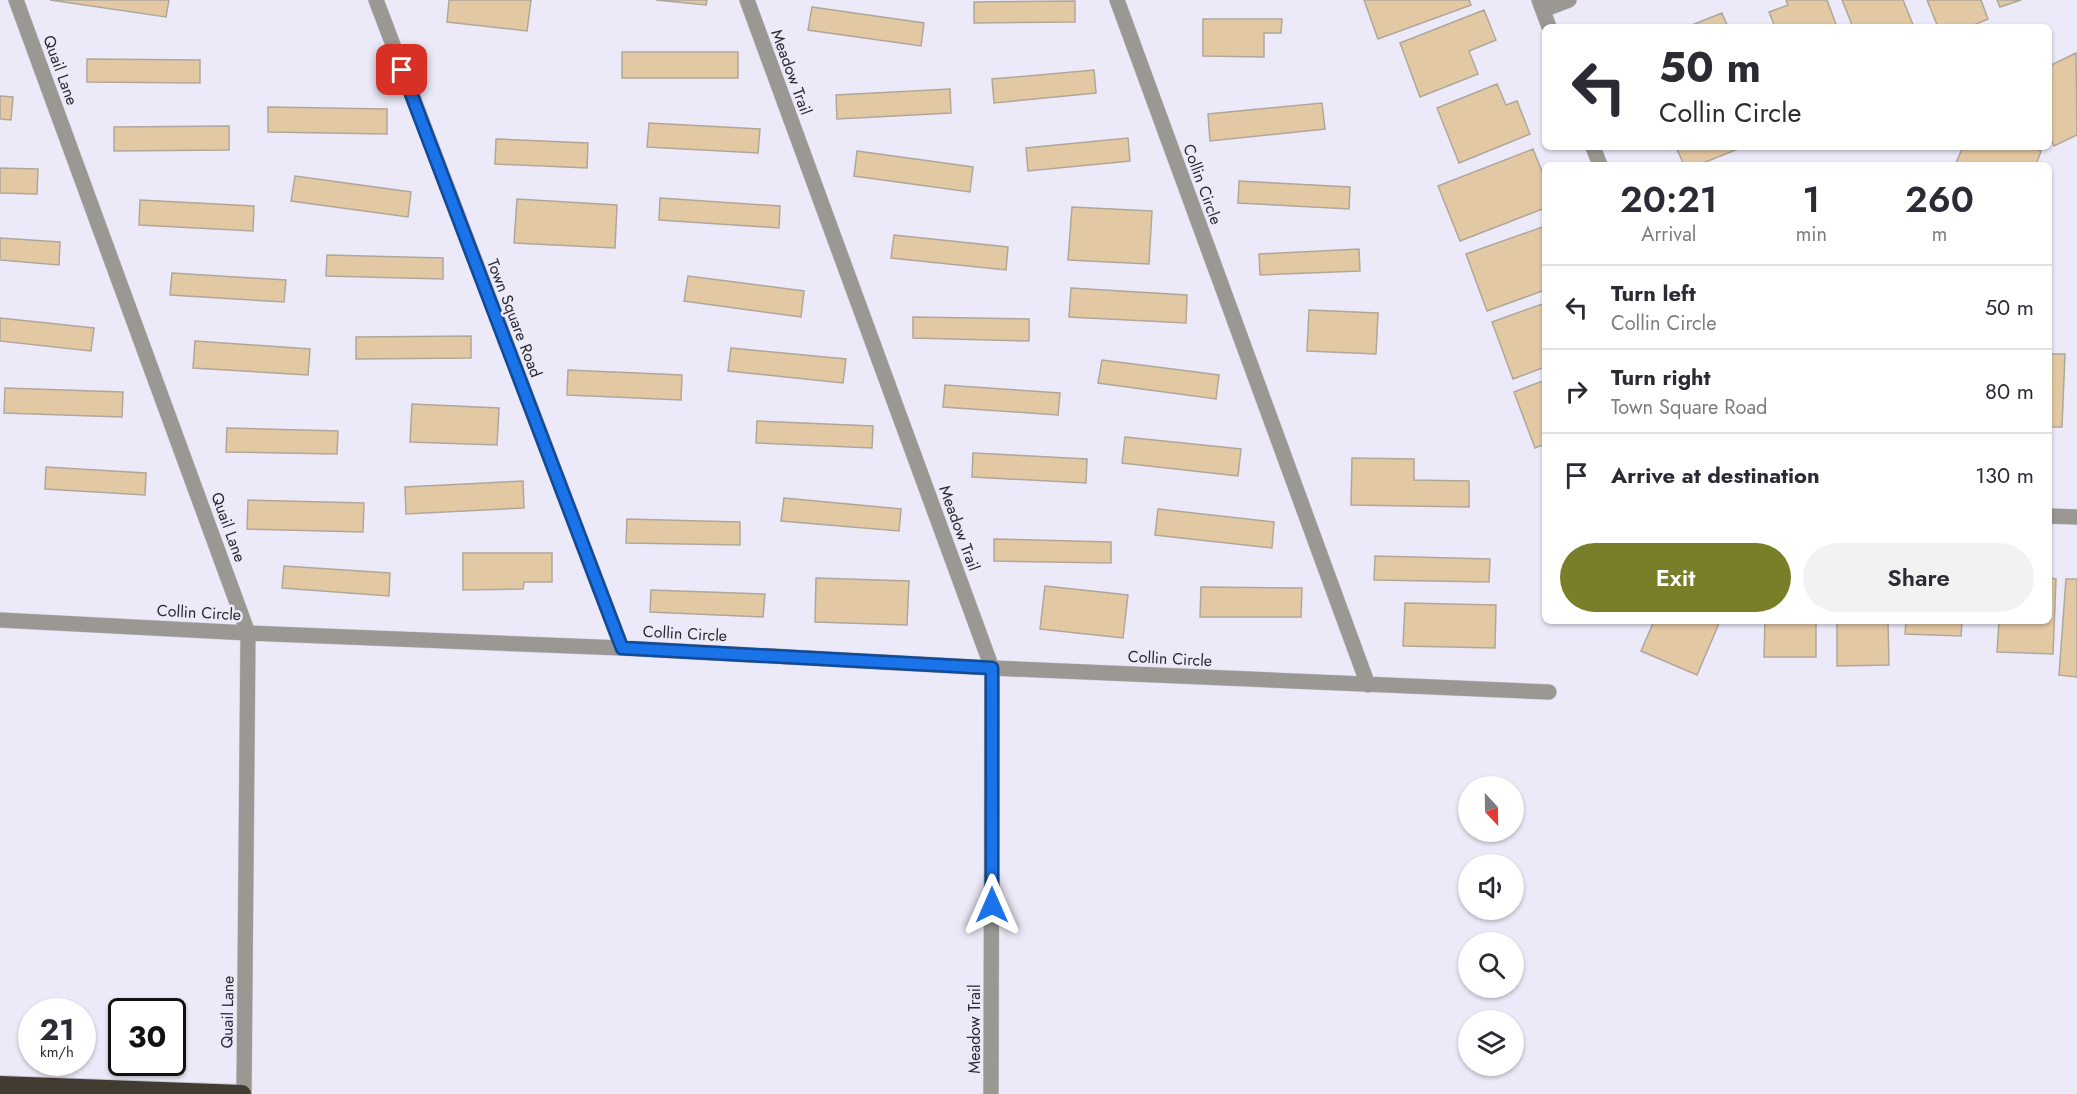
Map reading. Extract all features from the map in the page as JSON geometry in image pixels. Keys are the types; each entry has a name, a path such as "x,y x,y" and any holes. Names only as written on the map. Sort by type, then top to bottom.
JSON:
{"highway":[{"path":"0,1085 243,1094"}],"street":[{"name":"Quail Lane","path":"16,0 248,633 243,1094"},
{"name":"Town Square Road","path":"376,0 622,648"},
{"name":"Meadow Trail","path":"747,0 992,668 992,1094"},
{"name":"Collin Circle","path":"1117,0 1368,685"},
{"path":"1548,24 1541,5 1569,0"},
{"path":"2052,516 2077,517"},
{"name":"Collin Circle","path":"0,620 248,633 622,648 992,668 1549,692"}],"building":[{"path":"50,0 169,0 166,17"},
{"path":"449,0 531,0 527,31 447,22"},
{"path":"656,0 707,0 706,5"},
{"path":"1364,0 1469,0 1471,5 1378,39"},
{"path":"1786,0 1827,0 1836,24 1774,24 1769,12 1788,5"},
{"path":"1842,0 1903,0 1913,24 1852,24"},
{"path":"1927,0 1981,0 1988,19 1976,24 1937,24"},
{"path":"1997,0 2021,0 2000,7"},
{"path":"1075,1 1075,22 974,23 974,2"},
{"path":"812,7 924,23 921,46 808,30"},
{"path":"1484,10 1496,40 1469,51 1478,74 1420,97 1400,43"},
{"path":"1722,13 1727,24 1694,24"},
{"path":"1203,19 1282,19 1281,33 1264,33 1264,57 1203,56"},
{"path":"622,52 738,52 738,78 622,78"},
{"path":"2076,53 2077,135 2054,146 2052,142 2052,65"},
{"path":"87,59 200,60 200,83 87,82"},
{"path":"1094,70 1096,93 994,103 992,79"},
{"path":"1497,84 1506,105 1517,101 1530,134 1459,163 1437,108"},
{"path":"950,89 951,113 837,119 836,95"},
{"path":"0,96 13,97 11,120 0,119"},
{"path":"1322,103 1325,129 1210,141 1208,114"},
{"path":"268,107 387,109 387,134 268,132"},
{"path":"649,123 760,129 758,153 647,147"},
{"path":"229,126 229,150 114,151 114,127"},
{"path":"1128,138 1130,161 1028,171 1026,148"},
{"path":"496,139 588,143 587,168 495,164"},
{"path":"1533,149 1542,172 1542,209 1460,241 1438,186"},
{"path":"1677,150 1736,150 1706,162 1683,162"},
{"path":"1962,150 2041,151 2037,162 1956,162"},
{"path":"857,151 973,167 970,192 854,176"},
{"path":"0,168 38,169 37,194 0,193"},
{"path":"295,176 411,192 408,217 291,201"},
{"path":"1239,181 1350,187 1349,209 1238,203"},
{"path":"660,198 780,206 779,228 659,220"},
{"path":"517,199 617,205 615,248 514,243"},
{"path":"140,200 254,206 253,231 139,225"},
{"path":"1072,207 1152,211 1149,264 1068,260"},
{"path":"1542,227 1542,291 1487,311 1466,254"},
{"path":"894,235 1008,247 1006,270 891,258"},
{"path":"0,238 60,242 59,265 0,260"},
{"path":"1359,249 1360,271 1260,275 1259,254"},
{"path":"327,255 443,258 443,279 326,276"},
{"path":"172,273 286,280 284,302 170,295"},
{"path":"688,276 804,291 801,317 684,301"},
{"path":"1071,288 1187,295 1186,323 1069,317"},
{"path":"1542,304 1542,368 1513,379 1492,322"},
{"path":"1309,310 1378,313 1376,354 1307,351"},
{"path":"913,317 1029,319 1029,341 913,338"},
{"path":"0,318 94,328 91,351 0,341"},
{"path":"471,336 471,358 356,359 356,337"},
{"path":"195,341 310,349 308,375 193,368"},
{"path":"731,348 846,359 843,383 728,371"},
{"path":"2052,354 2065,354 2062,427 2052,427"},
{"path":"1102,360 1219,375 1216,399 1098,383"},
{"path":"568,370 682,375 681,400 567,395"},
{"path":"1542,381 1542,445 1535,448 1514,392"},
{"path":"945,385 1060,393 1058,415 943,407"},
{"path":"5,388 123,392 122,417 4,413"},
{"path":"412,404 499,408 497,445 410,442"},
{"path":"757,421 873,426 872,448 756,443"},
{"path":"227,428 338,431 337,454 226,452"},
{"path":"1125,437 1241,449 1238,476 1122,463"},
{"path":"973,453 1087,459 1086,483 972,477"},
{"path":"1352,458 1414,459 1414,480 1469,481 1469,507 1351,505"},
{"path":"46,467 146,473 145,495 45,489"},
{"path":"523,481 524,508 406,514 405,487"},
{"path":"784,498 901,509 899,531 781,521"},
{"path":"248,500 364,503 363,532 247,529"},
{"path":"1158,509 1274,522 1272,548 1155,535"},
{"path":"627,519 740,522 740,545 626,543"},
{"path":"994,539 1111,542 1111,563 994,561"},
{"path":"463,553 552,553 552,582 524,582 523,589 463,590"},
{"path":"1375,556 1490,559 1489,582 1374,580"},
{"path":"284,566 390,573 389,596 282,588"},
{"path":"816,578 909,581 907,625 815,622"},
{"path":"2052,578 2056,579 2053,654 1997,652 1999,624 2052,624"},
{"path":"2066,579 2077,579 2077,677 2059,675"},
{"path":"1045,586 1128,595 1123,638 1040,629"},
{"path":"1201,587 1302,588 1301,617 1200,617"},
{"path":"651,590 765,594 763,617 650,612"},
{"path":"1405,603 1496,605 1495,648 1403,646"},
{"path":"1653,624 1719,624 1697,675 1641,651"},
{"path":"1765,624 1816,624 1816,657 1764,657"},
{"path":"1837,624 1888,624 1889,665 1837,666"},
{"path":"1906,624 1962,624 1961,636 1905,634"}],"route":[{"path":"402,70 622,648 992,668 992,905"}]}
